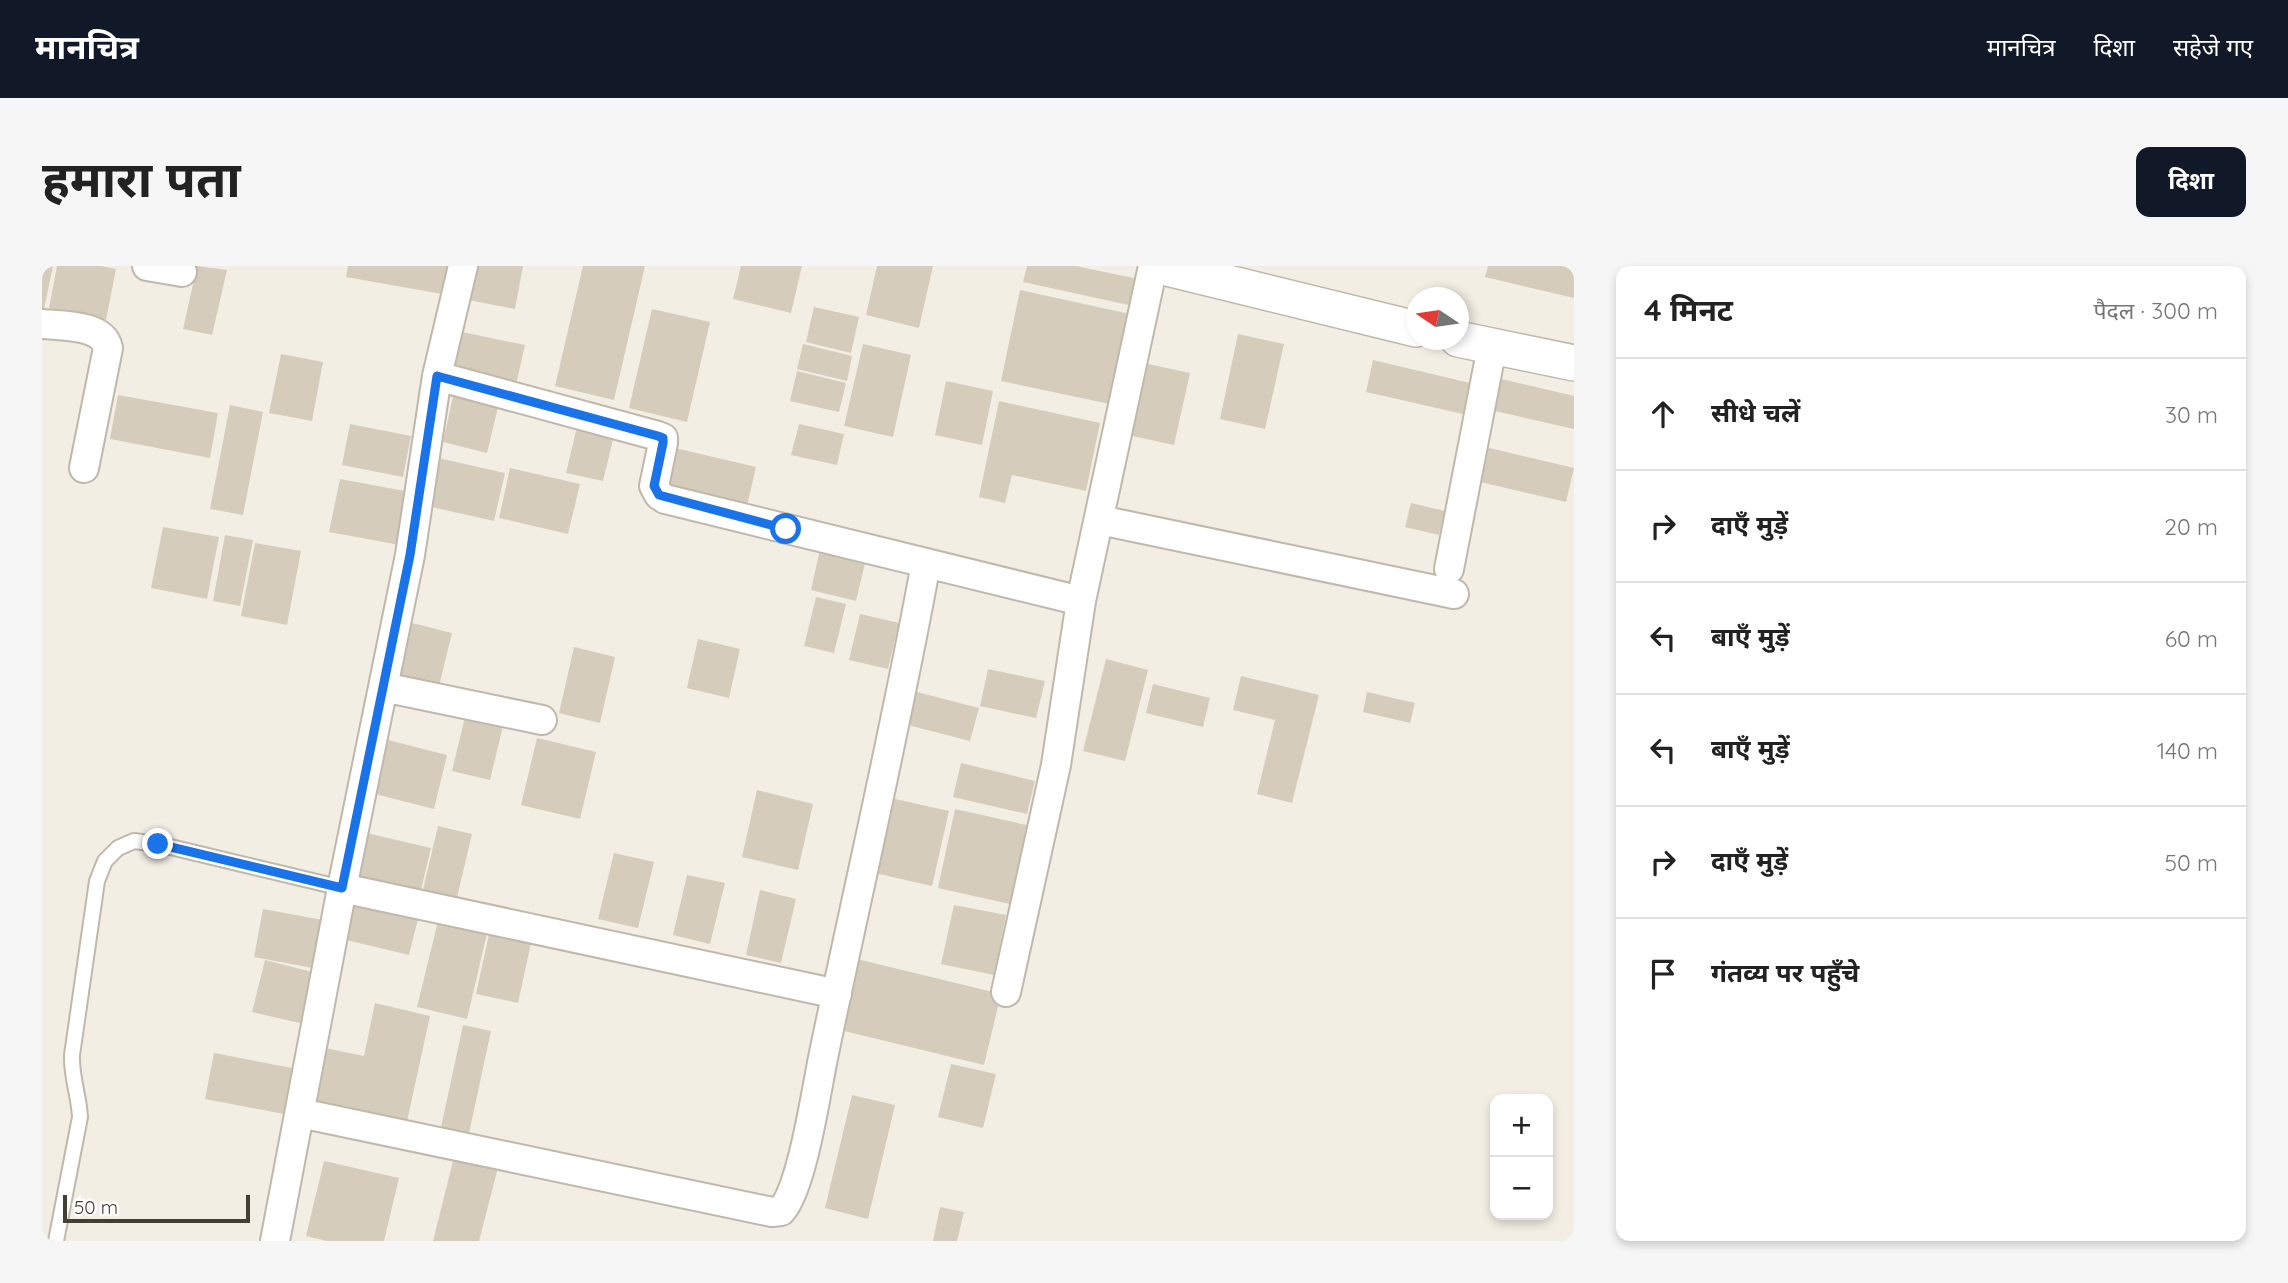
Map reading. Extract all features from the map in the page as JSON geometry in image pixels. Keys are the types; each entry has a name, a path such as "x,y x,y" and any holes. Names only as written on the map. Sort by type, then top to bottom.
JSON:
{"street":[{"path":"147,266 182,272"},
{"path":"275,1241 342,888 410,555 437,376 463,266"},
{"path":"1006,992 1056,765 1081,601 1156,266 1406,327"},
{"path":"42,324 86,329 106,340 108,348 84,468"},
{"path":"1469,342 1574,363"},
{"path":"1100,520 1451,582 1492,347"},
{"path":"437,376 663,438 654,486 665,499 1081,601"},
{"path":"300,1113 772,1212 781,1211 791,1196 807,1139 869,833 902,692 926,563"},
{"path":"383,687 542,720"},
{"path":"342,888 837,994"}],"lane":[{"path":"56,1241 80,1117 71,1066 72,1055 93,897 105,861 118,848 134,841 158,844 342,888"}],"building":[{"path":"42,266 53,266 44,309 42,309"},
{"path":"57,266 101,266 116,269 106,320 49,308"},
{"path":"197,266 227,270 212,335 183,329"},
{"path":"348,266 447,266 442,294 346,277"},
{"path":"470,266 523,266 515,309 463,299"},
{"path":"583,266 645,266 614,400 555,386"},
{"path":"741,266 802,266 791,313 733,299"},
{"path":"877,266 933,266 919,328 866,315"},
{"path":"1027,266 1076,266 1138,279 1133,306 1023,282"},
{"path":"1488,266 1574,266 1574,298 1485,277"},
{"path":"1020,290 1130,314 1110,404 1001,381"},
{"path":"814,307 859,317 851,353 806,342"},
{"path":"652,309 710,322 687,422 629,408"},
{"path":"453,330 525,345 515,389 443,374"},
{"path":"1238,334 1284,344 1265,429 1220,419"},
{"path":"803,344 852,356 847,381 797,369"},
{"path":"863,344 911,355 893,437 844,426"},
{"path":"281,354 323,362 312,421 269,413"},
{"path":"1373,360 1470,383 1463,414 1366,392"},
{"path":"1139,362 1190,373 1174,445 1123,434"},
{"path":"797,371 846,383 839,412 790,401"},
{"path":"1493,377 1574,396 1574,429 1486,409"},
{"path":"946,381 993,391 982,445 935,435"},
{"path":"454,392 499,403 487,453 443,442"},
{"path":"118,395 218,413 210,458 110,439"},
{"path":"999,401 1100,423 1086,491 1012,475 1005,503 979,497"},
{"path":"230,405 263,412 243,515 210,509"},
{"path":"579,418 616,427 603,481 566,473"},
{"path":"350,424 411,436 403,477 342,465"},
{"path":"799,424 844,434 837,465 791,455"},
{"path":"1481,446 1574,468 1566,502 1472,480"},
{"path":"675,448 756,467 747,506 666,487"},
{"path":"438,458 505,473 494,521 427,506"},
{"path":"510,468 580,484 568,534 499,518"},
{"path":"340,479 410,492 400,545 329,532"},
{"path":"1411,503 1445,511 1439,535 1405,527"},
{"path":"163,527 219,537 207,599 151,588"},
{"path":"225,535 253,540 240,606 213,601"},
{"path":"822,540 868,551 856,601 811,590"},
{"path":"255,543 301,551 287,625 241,616"},
{"path":"816,597 846,604 834,653 804,646"},
{"path":"860,614 899,623 888,669 849,660"},
{"path":"404,621 452,633 439,686 392,674"},
{"path":"698,639 740,649 729,698 687,688"},
{"path":"574,647 615,657 600,723 559,713"},
{"path":"1106,659 1148,670 1125,761 1083,751"},
{"path":"988,669 1045,681 1036,718 980,706"},
{"path":"1241,676 1319,695 1292,803 1257,794 1275,720 1233,710"},
{"path":"1153,684 1210,698 1203,727 1146,713"},
{"path":"909,690 979,708 970,741 900,723"},
{"path":"1367,692 1415,703 1410,723 1363,712"},
{"path":"466,713 504,722 490,780 452,771"},
{"path":"537,738 596,752 580,819 521,805"},
{"path":"384,739 447,755 434,809 371,793"},
{"path":"961,763 1035,781 1027,814 953,797"},
{"path":"757,790 813,804 798,870 742,857"},
{"path":"882,796 949,811 932,886 866,871"},
{"path":"955,809 1031,826 1014,905 938,888"},
{"path":"438,826 472,834 455,906 421,898"},
{"path":"362,832 431,848 420,894 351,877"},
{"path":"614,853 654,862 638,928 598,919"},
{"path":"687,875 725,883 710,944 673,935"},
{"path":"760,890 796,899 781,963 746,955"},
{"path":"349,894 420,911 409,955 338,938"},
{"path":"954,905 1006,915 994,975 941,964"},
{"path":"263,909 323,920 313,968 254,957"},
{"path":"440,913 489,925 467,1019 417,1007"},
{"path":"491,925 533,934 518,1003 476,994"},
{"path":"853,958 1001,994 984,1065 836,1029"},
{"path":"265,960 320,974 308,1025 252,1012"},
{"path":"375,1003 430,1016 406,1126 312,1106 325,1048 364,1056"},
{"path":"463,1025 491,1031 468,1138 440,1132"},
{"path":"214,1053 292,1068 284,1114 205,1099"},
{"path":"951,1064 996,1074 983,1128 938,1117"},
{"path":"852,1095 895,1105 868,1219 825,1208"},
{"path":"455,1153 499,1164 479,1241 433,1241"},
{"path":"324,1161 399,1178 384,1241 327,1241 306,1236"},
{"path":"940,1207 964,1212 957,1241 933,1241"}],"route":[{"path":"158,844 342,888 410,555 437,376 663,438 654,486 659,495 665,499 786,529"}]}
